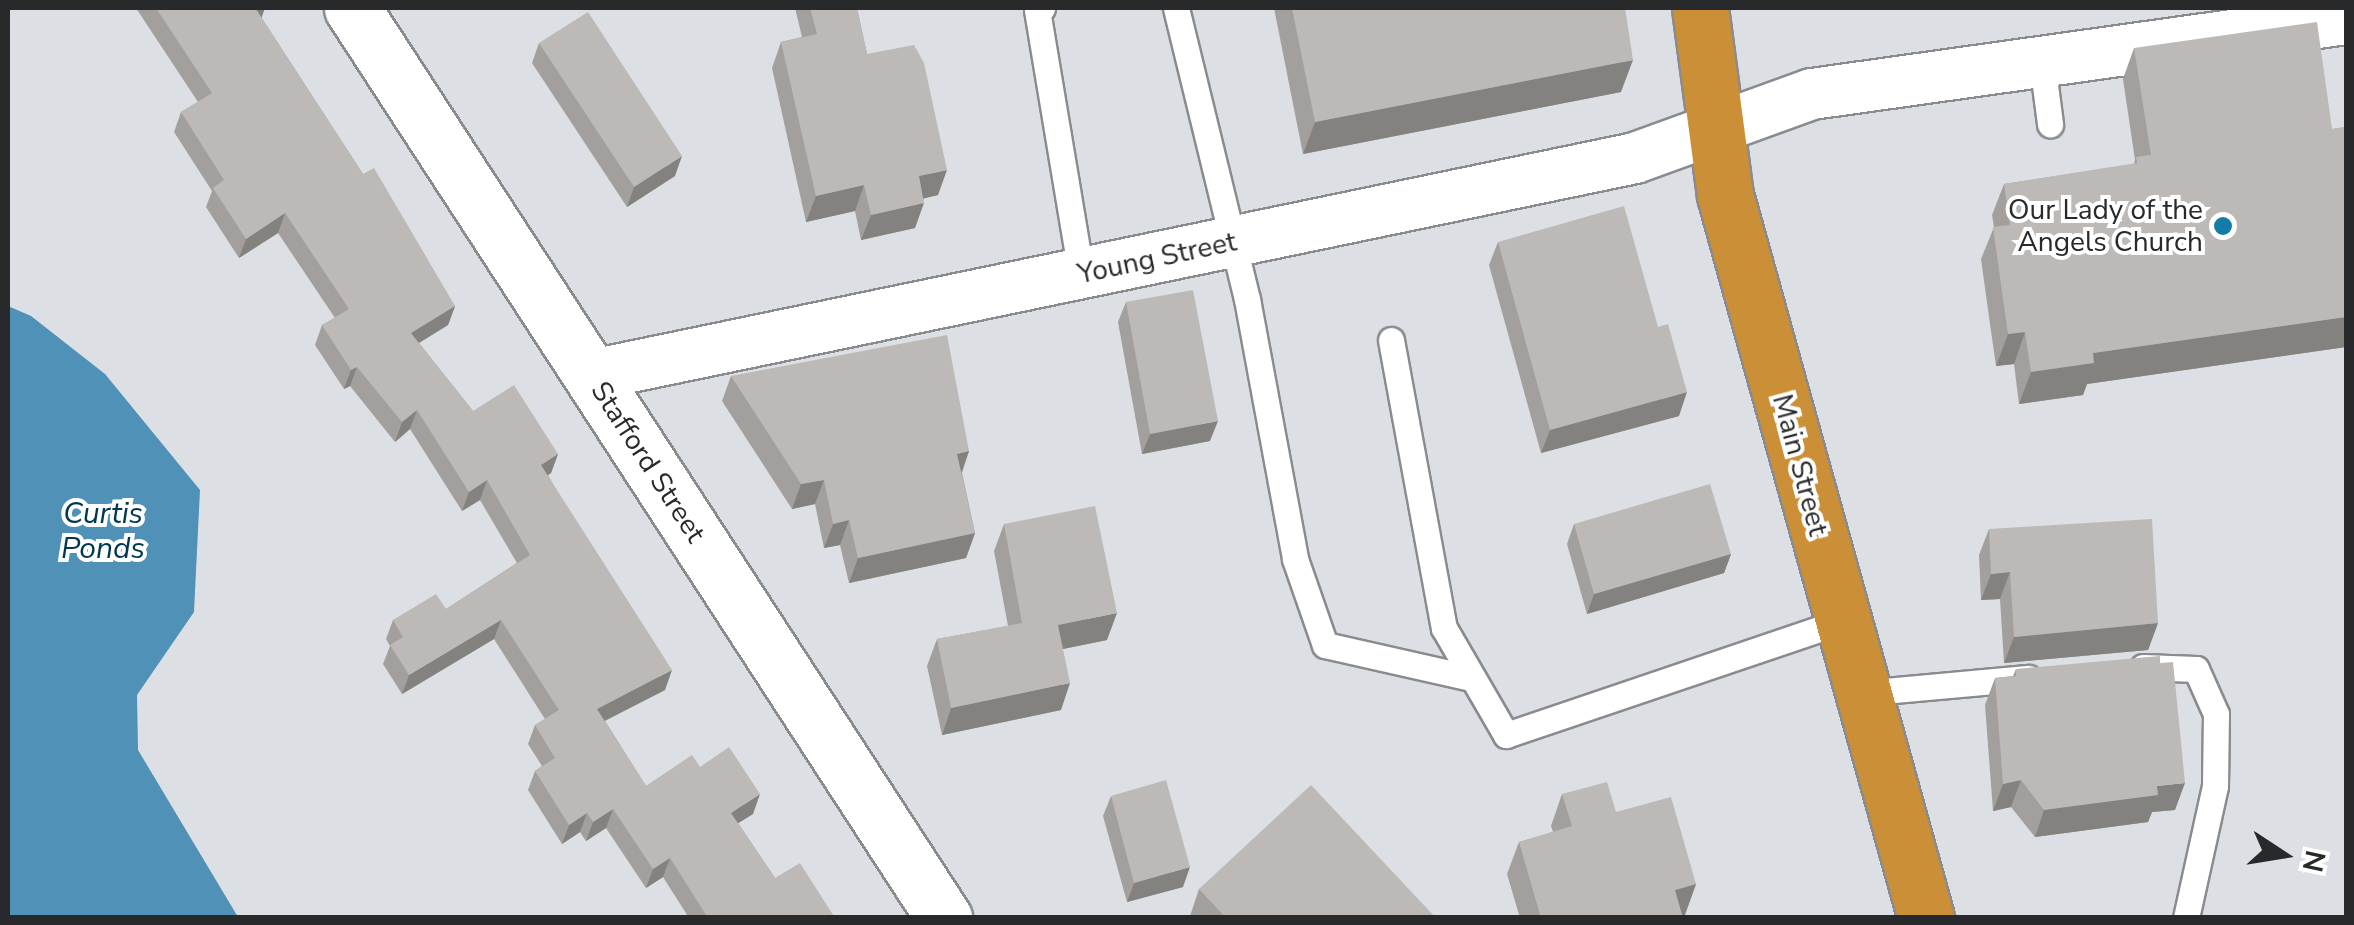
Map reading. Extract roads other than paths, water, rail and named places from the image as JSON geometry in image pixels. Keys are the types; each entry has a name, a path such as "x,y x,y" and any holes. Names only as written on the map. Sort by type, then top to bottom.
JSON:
{"highway":[{"name":"Main Street","path":"1700,8 1725,195 1926,918"}],"main road":[{"name":"Stafford Street","path":"352,8 944,918"}],"street":[{"name":"Young Street","path":"592,375 1635,158 1812,94 2346,19"}],"lane":[{"path":"1042,8 1038,10 1081,274"},
{"path":"1176,8 1233,242 1296,560 1325,645 1472,678"},
{"path":"2042,62 2050,124"},
{"path":"1390,340 1444,628 1506,735 1842,621"},
{"path":"2122,668 2196,669 2216,714 2216,786 2186,918"},
{"path":"1862,693 2064,674"}],"water":[{"name":"Curtis Ponds","path":"8,306 31,316 105,374 200,490 194,612 137,695 138,750 238,917 8,917"}],"place":[{"name":"Our Lady of the Angels Church","path":"2223,226"}]}
